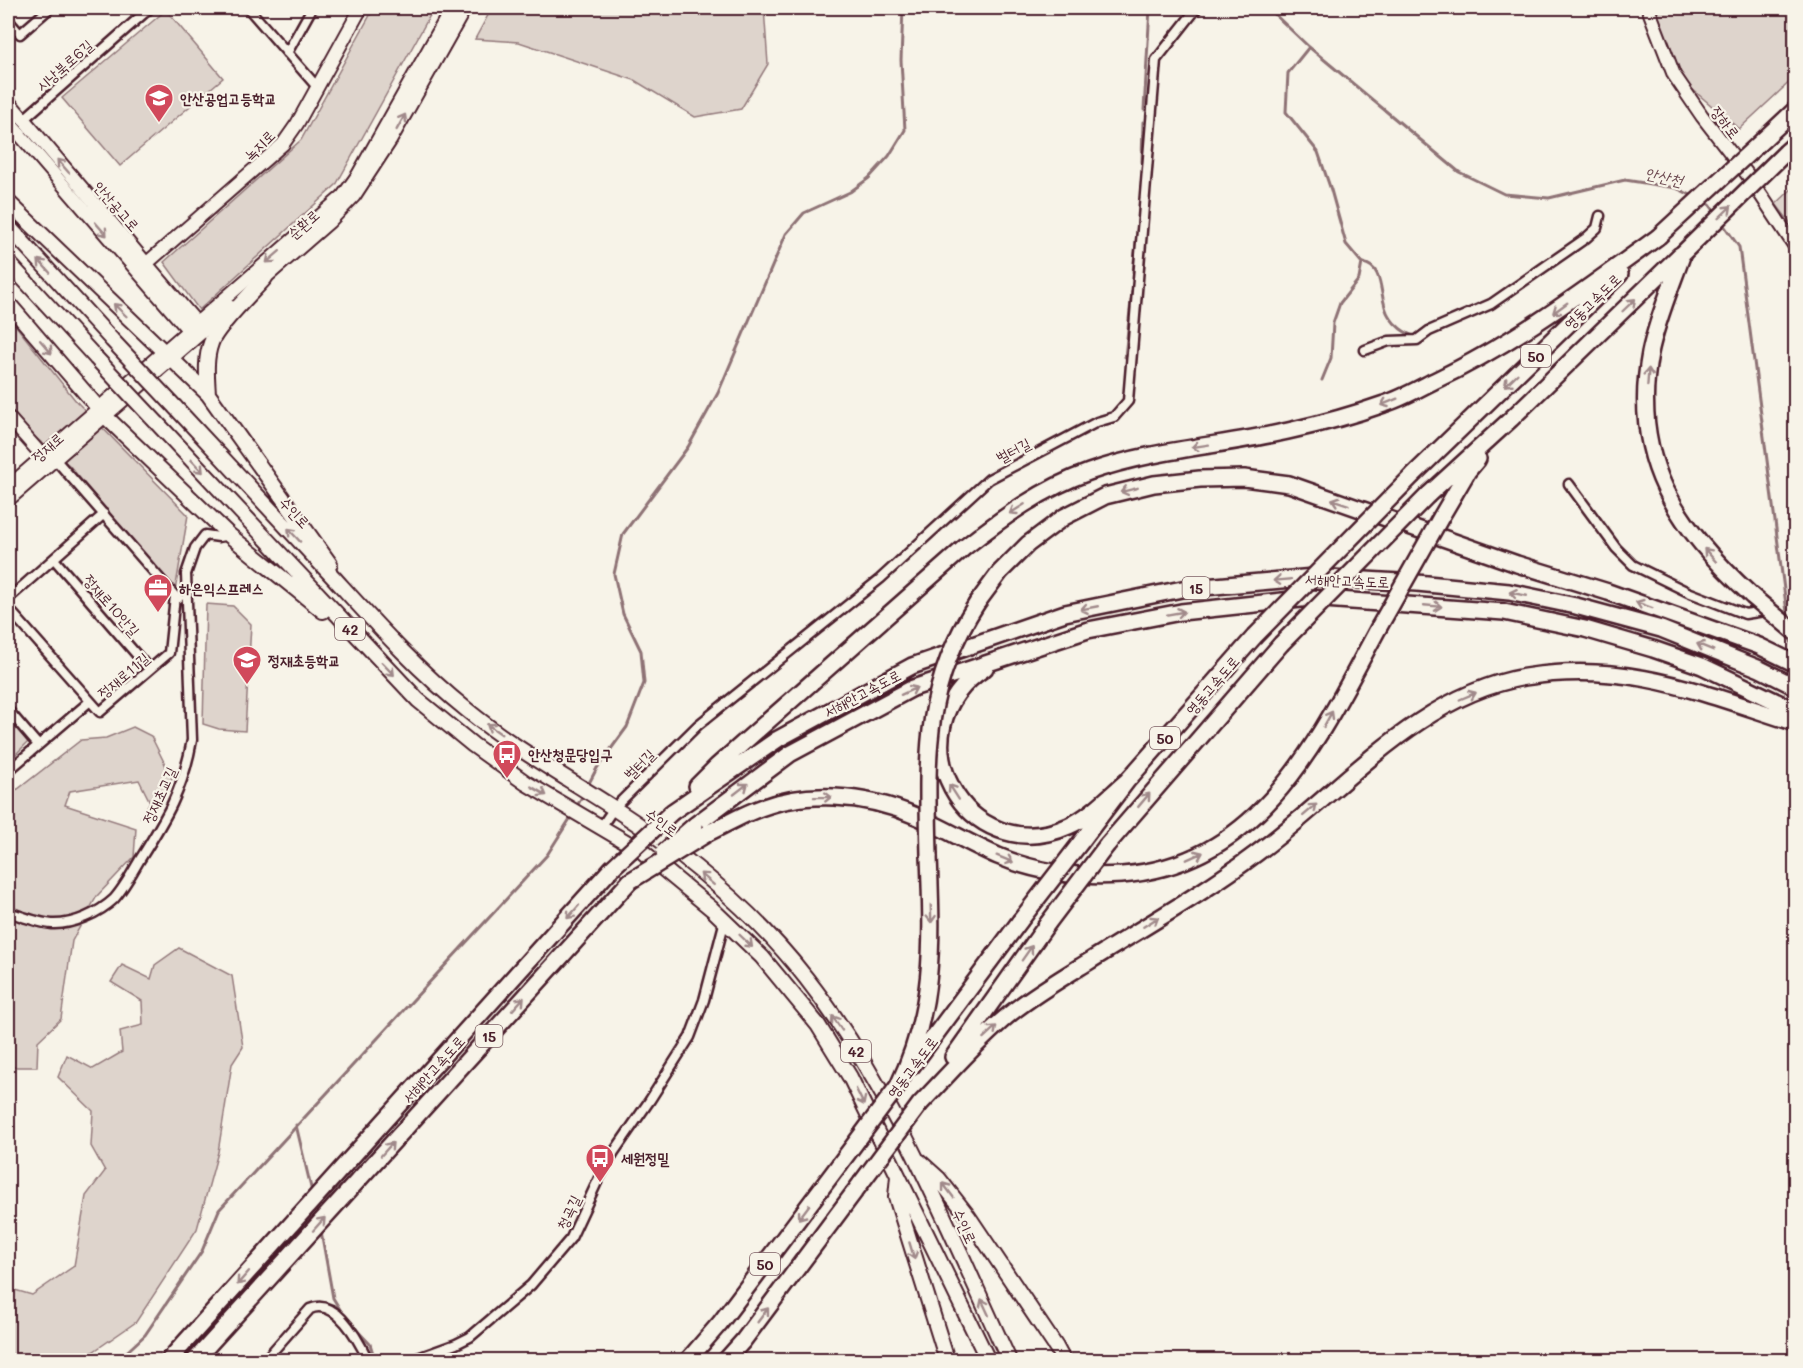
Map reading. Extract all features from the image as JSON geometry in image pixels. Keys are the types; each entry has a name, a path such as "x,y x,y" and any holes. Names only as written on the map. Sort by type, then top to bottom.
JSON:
{"highway":[{"name":"영동고속도로","path":"688,1360 720,1323 1127,781 1254,637 1413,475 1658,237 1796,109"},
{"name":"영동고속도로","path":"726,1360 743,1341 920,1104 1048,923 1107,845 1281,644 1428,495 1511,419 1791,148"},
{"path":"672,812 717,766 965,547 1029,502 1071,480 1112,465 1160,452 1288,431 1386,404 1473,363 1546,318 1658,237"},
{"path":"1683,253 1650,352 1646,402 1648,430 1654,459 1675,509 1707,552 1752,596 1796,633"},
{"path":"702,829 753,810 801,798 850,798 868,800 902,810 996,855 1041,871 1092,876 1139,873 1166,868 1213,848 1258,814 1278,795 1298,767 1322,731 1468,471 1511,419"},
{"path":"898,1086 914,1047 925,1008 929,981 932,935 928,768 934,706 948,658 961,630 1000,572 1028,544 1065,517 1105,496 1154,484 1221,477 1289,484 1517,564 1608,592 1759,646 1796,664"},
{"name":"서해안고속도로","path":"169,1360 281,1234 339,1174 612,868 672,812 778,739 912,666 1065,613 1182,589 1314,577 1509,592 1576,606 1661,629 1760,669 1796,687"},
{"name":"서해안고속도로","path":"195,1360 630,881 702,829 790,754 851,719 913,688 1088,630 1181,612 1310,598 1504,612 1585,629 1702,666 1796,711"},
{"path":"998,660 979,672 961,688 949,707 941,731 941,755 947,782 967,809 996,828 1019,834 1038,835 1060,829 1081,819 1127,781"},
{"path":"920,1104 971,1050 1011,1013 1055,982 1256,854 1385,747 1452,703 1489,687 1524,677 1600,672 1639,676 1677,684 1796,723"}],"main road":[{"path":"8,202 208,394 306,528 355,600"},
{"name":"수인로","path":"8,226 411,660 468,711 541,763 609,805 699,872 777,944 807,979 866,1066 914,1156 1009,1360"},
{"name":"42","path":"8,262 418,700 473,745 526,783 643,852 725,920 762,957 818,1025 850,1077 988,1360"},
{"path":"208,394 207,367 211,341 265,278"},
{"path":"8,303 102,412 229,535 363,643"},
{"path":"914,1156 939,1179 968,1216 1063,1360"},
{"path":"898,1174 896,1197 947,1360"}],"street":[{"path":"8,20 20,34 50,8"},
{"name":"시낭북로6길","path":"23,120 150,8"},
{"path":"248,8 318,88"},
{"path":"287,53 312,8"},
{"name":"녹지로","path":"142,267 283,144 318,88 361,8"},
{"name":"순환로","path":"102,412 343,196 358,175 452,8"},
{"name":"순환로","path":"196,330 265,278 329,222 354,196 390,141 465,8"},
{"name":"벌터길","path":"596,824 609,805 698,725 880,579 988,478 1076,432 1114,417 1128,401 1156,60 1197,8"},
{"name":"장하로","path":"1648,8 1674,75 1747,174 1796,248"},
{"name":"안산공고로","path":"8,102 196,330"},
{"name":"안산공고로","path":"8,121 142,267"},
{"path":"1365,350 1389,341 1417,339 1429,331 1491,304 1586,238 1597,228 1600,216"},
{"name":"정재로","path":"8,500 102,412"},
{"path":"8,417 104,514 175,596 188,602"},
{"name":"정재로","path":"8,487 49,460"},
{"path":"1569,484 1616,548 1633,565 1688,592 1745,614 1772,610"},
{"path":"8,599 104,514"},
{"name":"정재초교길","path":"8,912 51,924 83,918 98,911 114,899 125,885 172,807 188,763 192,740 186,574 195,548 205,535 219,537 229,535"},
{"name":"정재로10안길","path":"54,559 149,669"},
{"name":"정재로11길","path":"8,608 88,702 100,712 169,653 175,596"},
{"path":"8,771 88,702"},
{"path":"8,710 38,745"},
{"name":"청곡길","path":"412,1360 470,1337 531,1285 571,1238 599,1178 690,1036 704,1000 725,920"},
{"path":"266,1360 310,1309 319,1306 341,1318 357,1338 368,1360"}],"shaded area":[{"path":"374,8 434,8 336,185 199,310 164,262 301,140"},
{"path":"492,8 764,8 768,64 741,109 695,117 634,80 519,42 475,39"},
{"path":"1650,8 1795,8 1795,77 1739,129 1678,77"},
{"path":"166,10 223,78 120,166 62,98"},
{"path":"1795,186 1795,229 1776,204"},
{"path":"8,316 76,401 188,515 175,591 69,465 31,434 8,408"},
{"path":"206,604 233,606 251,624 245,731 219,729 203,724"},
{"path":"8,719 28,742 8,762"},
{"path":"133,727 151,736 172,778 150,817 141,817 150,802 139,780 70,791 65,805 136,828 134,857 97,896 72,941 61,1019 38,1041 37,1067 8,1067 12,1028 8,1024 8,792 18,789 81,740 106,738"},
{"path":"179,948 232,976 243,1047 232,1064 218,1152 197,1229 136,1322 81,1360 8,1360 8,1288 32,1295 74,1266 86,1196 105,1171 91,1146 93,1111 58,1077 67,1055 93,1069 122,1052 120,1031 143,1025 142,1001 111,982 122,965 151,979 155,965"}],"waterway":[{"path":"587,787 597,768 627,727 644,683 641,651 623,614 614,574 623,534 688,447 718,393 786,234 804,213 850,192 869,178 889,156 905,130 901,60 903,8"},
{"path":"1144,110 1150,8"},
{"name":"안산천","path":"1268,8 1309,47 1459,172 1504,194 1549,198 1625,180 1676,188 1695,197"},
{"path":"1309,47 1288,73 1286,112 1318,152 1346,244 1362,263 1359,279 1340,303 1333,323 1331,358 1322,380"},
{"path":"1142,162 1143,122"},
{"path":"1133,272 1141,193"},
{"name":"안산천","path":"1704,201 1716,213"},
{"name":"안산천","path":"1721,221 1739,247 1788,620"},
{"path":"1363,263 1375,271 1386,309 1392,320 1400,329 1415,337"},
{"path":"1125,357 1132,292"},
{"name":"안산천","path":"1790,635 1793,656"},
{"path":"576,808 584,793"},
{"path":"118,1360 145,1335 202,1251 219,1210 547,855 573,814"},
{"path":"296,1125 312,1192"},
{"path":"321,1231 333,1298 344,1316"},
{"path":"350,1323 370,1344 375,1360"},
{"path":"1782,1360 1796,1351"}],"place":[{"name":"안산공업고등학교","path":"159,124"},
{"name":"하은익스프레스","path":"158,614"},
{"name":"정재초등학교","path":"247,686"},
{"name":"안산청문당입구","path":"507,780"},
{"name":"세원정밀","path":"600,1184"}]}
